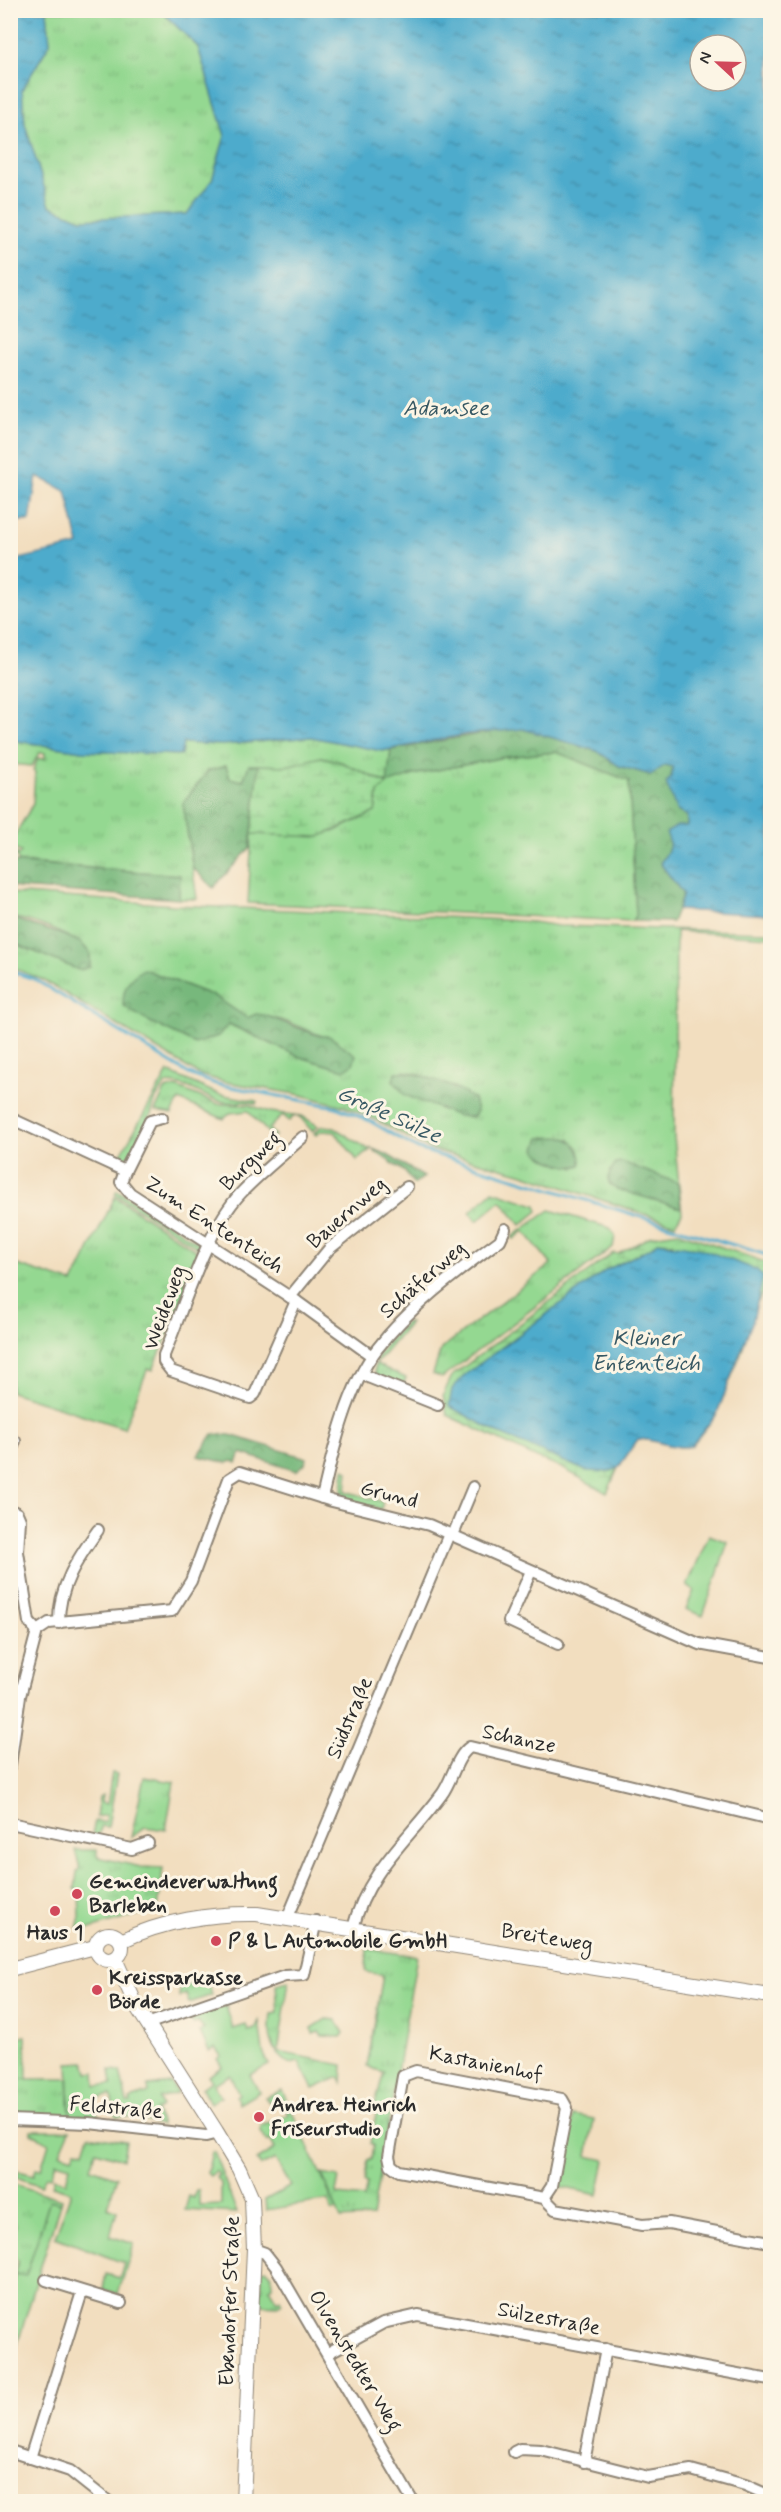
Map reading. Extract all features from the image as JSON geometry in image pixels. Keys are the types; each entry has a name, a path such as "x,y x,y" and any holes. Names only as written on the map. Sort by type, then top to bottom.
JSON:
{"street":[{"name":"Zum Ententeich","path":"10,1118 125,1171 122,1182 130,1193 293,1299 372,1356"},
{"path":"125,1171 150,1121 162,1118"},
{"name":"Burgweg","path":"210,1245 225,1215 242,1192 303,1137"},
{"name":"Bauernweg","path":"293,1299 332,1246 407,1187"},
{"name":"Schäferweg","path":"321,1498 342,1424 372,1356 413,1308 500,1240 506,1229"},
{"name":"Weideweg","path":"210,1245 164,1355 164,1362 171,1371 250,1398 255,1394 293,1299"},
{"path":"363,1375 438,1405"},
{"path":"10,1455 15,1441"},
{"name":"Grund","path":"58,1623 172,1611 191,1581 225,1488 233,1474 240,1472 321,1498 418,1522 699,1644 771,1657"},
{"name":"Südstraße","path":"288,1917 473,1487"},
{"path":"10,1510 17,1513 20,1520 18,1552 29,1622 37,1631"},
{"path":"10,1765 13,1733 24,1675 37,1631 42,1626 58,1623 58,1602 74,1564 98,1530"},
{"path":"531,1571 509,1621 558,1644"},
{"name":"Schanze","path":"353,1928 359,1910 394,1848 442,1794 463,1754 470,1747 771,1819"},
{"path":"10,1823 132,1849 148,1843"},
{"name":"Breiteweg","path":"10,1969 96,1947 98,1938 106,1934 115,1935 121,1941 148,1930 204,1917 247,1914 316,1921 771,1996"},
{"path":"147,2024 285,1976 304,1975 316,1921"},
{"path":"96,1947 102,1958 115,1959 121,1951 121,1941"},
{"name":"Ebendorfer Straße","path":"115,1959 147,2024 218,2133 249,2190 253,2210 254,2249 243,2502"},
{"name":"Kastanienhof","path":"544,2198 552,2186 567,2108 562,2099 416,2071 403,2076 389,2156 394,2169 544,2198 555,2209 642,2225 669,2223 771,2242"},
{"name":"Feldstraße","path":"10,2120 89,2123 206,2136 218,2133"},
{"name":"Olvenstedter Weg","path":"254,2249 265,2253 276,2267 414,2502"},
{"path":"46,2280 121,2303"},
{"path":"30,2458 82,2292"},
{"name":"Sülzestraße","path":"328,2353 383,2323 418,2315 771,2380"},
{"path":"584,2463 606,2349"},
{"path":"514,2452 529,2448 648,2477 691,2469 745,2485 771,2496"},
{"path":"10,2451 77,2474 97,2494 109,2502"}],"green space":[{"path":"47,11 161,11 198,47 225,136 212,180 187,214 81,219 50,206 25,124 22,90 50,43"},
{"path":"506,729 523,729 597,751 619,766 651,775 665,765 673,767 671,777 677,811 687,816 687,827 671,841 669,851 660,863 683,894 672,922 632,921 636,914 629,781 556,752 505,757 417,774 387,784 391,750"},
{"path":"311,737 382,751 391,750 388,783 417,774 505,757 557,752 629,781 636,914 632,921 248,903 252,834 333,832 375,812 378,793 387,783 341,762 321,757 286,766 249,765 243,781 230,778 226,766 208,771 183,803 197,899 179,899 179,875 18,862 17,857 11,856 10,851 19,855 21,852 11,848 11,842 33,804 35,772 33,771 38,758 45,759 45,753 39,753 32,766 11,764 11,740 82,751 181,755 183,743 223,745"},
{"path":"321,757 341,762 387,784 378,793 375,812 319,837 252,834 259,765 286,766"},
{"path":"249,765 259,765 250,848 213,888 193,868 183,803 208,771 226,766 230,778 243,781"},
{"path":"10,862 180,875 179,899 18,888 11,886"},
{"path":"10,893 174,905 486,919 558,926 770,932 770,937 676,931 674,1137 682,1213 675,1224 520,1173 430,1149 371,1117 343,1106 302,1095 226,1082 200,1075 43,980 11,967 11,942 79,970 90,967 90,953 66,935 29,921 11,918","holes":["143,969 214,996 247,1018 256,1016 279,1019 336,1040 341,1046 300,1057 228,1024","403,1071 455,1087 446,1111 405,1095","544,1137 570,1139 575,1168 550,1161 538,1153 538,1142"]},
{"path":"11,918 80,942 90,953 90,967 79,970 11,942"},
{"path":"143,969 214,996 247,1018 256,1014 264,1015 320,1036 329,1036 356,1055 353,1064 344,1070 300,1057 229,1024 218,1036 195,1044 144,1019 123,1005 127,984"},
{"path":"168,1072 218,1094 257,1101 256,1104 219,1101 186,1087 166,1084 156,1098 151,1114 124,1165 116,1163"},
{"path":"396,1072 425,1077 458,1090 474,1099 477,1111 473,1117 458,1116 405,1095 393,1080"},
{"path":"176,1087 218,1104 249,1105 270,1112 302,1116 318,1126 312,1131 300,1117 294,1116 289,1121 283,1115 269,1129 275,1136 272,1137 248,1111 230,1113 224,1119 179,1100 172,1114 155,1111 165,1090"},
{"path":"322,1126 333,1127 370,1150 357,1160 335,1132 322,1131 316,1135 314,1133"},
{"path":"563,1137 577,1148 581,1165 559,1164 538,1153 536,1149 540,1138"},
{"path":"370,1148 386,1154 424,1177 414,1184 405,1172"},
{"path":"622,1162 678,1183 681,1208 616,1189 609,1183 609,1175 616,1163"},
{"path":"117,1190 200,1244 201,1250 115,1194"},
{"path":"493,1191 536,1205 538,1211 521,1225 501,1201 477,1221 470,1212"},
{"path":"115,1197 201,1254 153,1370 148,1368 124,1428 11,1392 11,1263 73,1283"},
{"path":"550,1210 610,1228 615,1236 613,1247 442,1378 433,1374 441,1349 551,1264 524,1231 514,1239 512,1237"},
{"name":"Kleiner Ententeich","path":"679,1232 770,1264 770,1279 757,1303 741,1353 716,1415 691,1446 678,1447 638,1439 618,1468 607,1493 554,1464 447,1415 443,1395 452,1376 613,1253 618,1254 651,1236","holes":["657,1242 673,1243 531,1446 496,1432 450,1406 452,1389 466,1374 605,1271 652,1247"]},
{"path":"406,1322 410,1323 376,1364 406,1378 402,1387 377,1376 375,1369 376,1362 379,1354"},
{"path":"213,1434 230,1435 307,1458 305,1464 296,1471 241,1453 237,1463 198,1456"},
{"path":"344,1469 348,1471 346,1491 383,1502 381,1509 341,1499"},
{"path":"709,1535 728,1542 703,1616 686,1609 694,1590 687,1586"},
{"path":"112,1773 117,1774 108,1827 102,1826 98,1835 92,1834 95,1821 105,1822 106,1815 96,1817 99,1797 102,1795 101,1803 107,1804"},
{"path":"144,1777 174,1782 166,1830 145,1827 131,1838"},
{"path":"75,1850 97,1850 97,1857 141,1867 163,1868 158,1909 83,1931 77,1928 80,1917 79,1892 75,1889 77,1872 80,1869"},
{"path":"367,1949 417,1956 372,2217 341,2219 322,2174 339,2177 336,2193 338,2195 364,2198 367,2183 364,2182 368,2160 371,2160 373,2145 370,2144 377,2109 374,2108 384,2072 367,2067 383,1975 366,1972"},
{"path":"207,1980 212,1995 189,2003 186,1994 179,1997 180,1988 189,1985 188,1983 196,1981 197,1984"},
{"path":"289,1981 278,2052 343,2065 342,2083 339,2077 313,2089 299,2062 290,2064 274,2049 270,2030 271,2014 278,2013 276,1984"},
{"path":"226,2006 233,2029 246,2025 248,2031 255,2029 259,2021 263,2052 269,2065 250,2075 259,2092 239,2104 236,2096 239,2094 230,2075 213,2084 221,2097 210,2103 202,2088 211,2081 208,2076 222,2067 217,2059 221,2056 215,2048 209,2051 200,2032 204,2029 198,2021 194,2024 188,2018"},
{"path":"326,2019 336,2020 344,2033 341,2037 322,2036 319,2032 313,2034 312,2028"},
{"path":"26,2036 27,2079 11,2079 11,2050 18,2050 18,2043 13,2043 13,2037"},
{"path":"85,2062 88,2073 95,2072 96,2086 112,2084 110,2070 120,2071 127,2103 131,2103 130,2099 149,2093 148,2086 171,2083 177,2093 159,2099 162,2107 156,2110 161,2125 130,2117 116,2117 111,2095 95,2099 98,2116 70,2117 68,2063"},
{"path":"10,2079 68,2079 70,2117 11,2116"},
{"path":"282,2090 337,2210 331,2211 329,2200 266,2210 265,2200 291,2186 275,2159 261,2166 257,2160 275,2149 270,2140 267,2142 261,2132 261,2126 288,2115 281,2098 269,2102 265,2097"},
{"path":"573,2115 594,2119 587,2156 605,2160 598,2195 560,2187"},
{"path":"31,2130 70,2130 60,2153 73,2157 76,2149 84,2151 89,2135 126,2141 123,2159 96,2151 91,2168 117,2177 107,2207 117,2211 110,2236 134,2244 118,2294 103,2289 106,2274 120,2278 124,2263 55,2237 71,2192 52,2186 54,2178 66,2182 70,2166 56,2162 51,2177 46,2176 41,2186 16,2177 18,2171 34,2175 36,2169 41,2169 49,2143 31,2133"},
{"path":"212,2152 214,2152 237,2213 185,2210 189,2196 194,2198 196,2190 199,2190 199,2206 221,2205 221,2183 216,2177 219,2175 216,2171 210,2176 207,2173"},
{"path":"11,2183 61,2199 60,2203 50,2200 26,2277 16,2274 11,2291 18,2260 11,2258 11,2234 16,2225 11,2219"},
{"path":"50,2200 60,2203 11,2366 11,2291 16,2274 26,2276"},
{"path":"266,2269 271,2274 272,2286 269,2288 277,2301 280,2299 282,2303 278,2306 261,2305 262,2270"}],"water":[{"name":"Adamsee","path":"11,10 47,11 50,43 22,90 25,124 50,206 81,219 187,214 212,180 225,136 198,47 161,11 770,11 770,915 678,910 683,894 660,863 669,849 666,833 677,826 687,826 687,816 677,811 666,783 671,777 673,767 665,765 651,775 619,766 597,751 523,729 468,734 382,751 311,737 223,745 183,743 181,755 82,751 11,740 11,561 79,545 66,491 37,476 30,521 11,521"},
{"name":"Kleiner Ententeich","path":"657,1242 702,1249 757,1270 763,1277 753,1320 716,1415 691,1446 678,1447 638,1439 618,1468 609,1472 586,1471 496,1432 449,1406 452,1389 466,1374 605,1271 652,1247"}],"waterway":[{"name":"Große Sülze","path":"10,971 34,979 189,1074 216,1084 336,1107 368,1120 418,1149 770,1256"}],"place":[{"name":"Gemeindeverwaltung Barleben","path":"77,1894"},
{"name":"Haus 1","path":"55,1911"},
{"name":"P & L Automobile GmbH","path":"216,1941"},
{"name":"Kreissparkasse Börde","path":"97,1990"},
{"name":"Andrea Heinrich Friseurstudio","path":"259,2117"}]}
